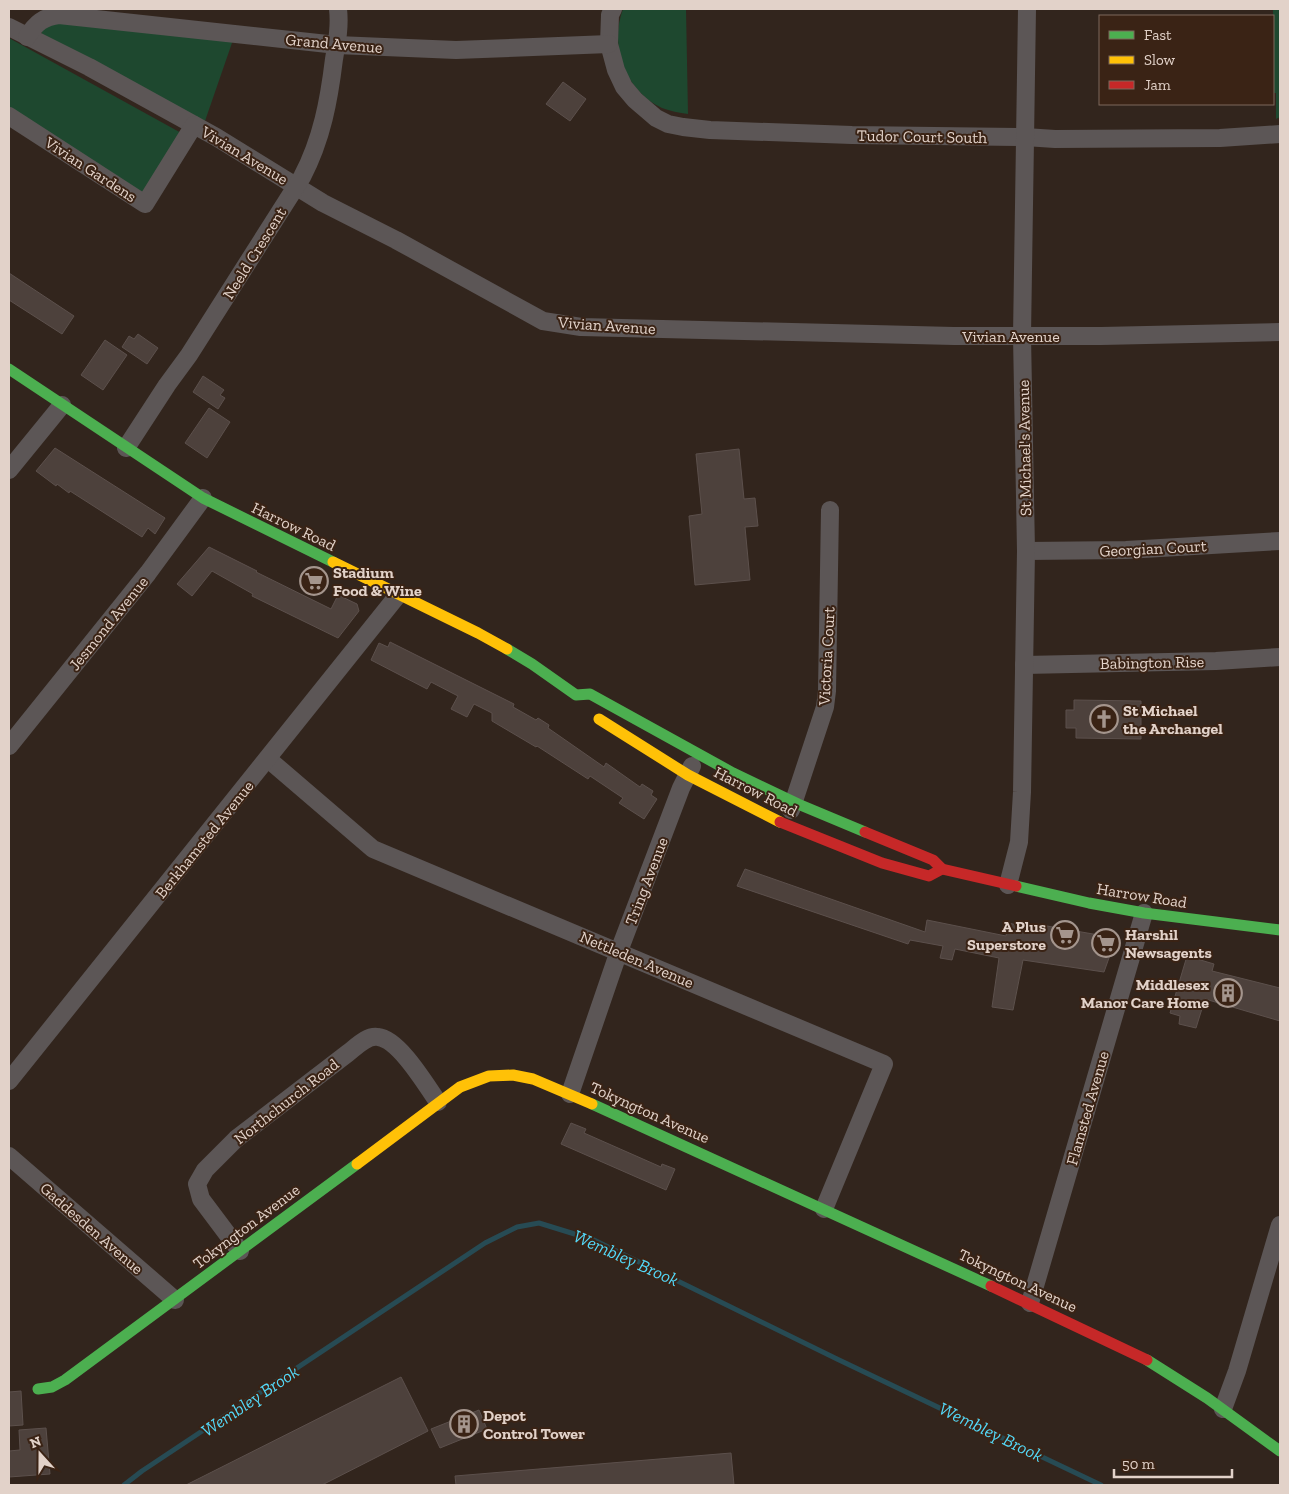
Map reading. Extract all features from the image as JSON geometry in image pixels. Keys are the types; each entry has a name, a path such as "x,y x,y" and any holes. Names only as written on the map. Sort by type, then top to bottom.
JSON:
{"main road":[{"name":"Harrow Road","path":"9,369 203,498 478,633 532,664 577,700 590,694 697,754 794,802 933,860 942,869 1083,902 1144,913 1280,930"},
{"name":"Harrow Road","path":"593,715 688,774 786,825 882,863 930,876 942,869"},
{"name":"Tokyngton Avenue","path":"38,1389 52,1387 65,1380 460,1087 494,1075 510,1074 534,1080 570,1094 1030,1303 1146,1358 1223,1409 1280,1451"}],"street":[{"name":"Grand Avenue","path":"42,9 59,15"},
{"name":"Neeld Crescent","path":"126,448 189,355 310,161 326,114 337,45 338,9"},
{"name":"Tudor Court South","path":"613,9 610,16 609,44 616,70 624,87 635,100 656,118 668,124 710,130 948,137 1025,137 1055,140 1220,138 1280,134"},
{"name":"St Michael's Avenue","path":"1008,885 1019,842 1024,665 1026,551 1022,336 1027,9"},
{"name":"Grand Avenue","path":"27,36 39,21 48,16 59,15 337,45 456,50 609,44"},
{"name":"Vivian Avenue","path":"9,27 89,67 194,124 296,186 543,321 581,327 954,336 1102,336 1280,332"},
{"name":"Vivian Gardens","path":"9,116 145,204 194,124"},
{"path":"9,470 62,405"},
{"name":"Jesmond Avenue","path":"9,746 148,573 203,498"},
{"name":"Victoria Court","path":"786,825 825,707 827,691 830,510"},
{"name":"Georgian Court","path":"1026,551 1126,550 1280,541"},
{"name":"Berkhamsted Avenue","path":"9,1081 398,595"},
{"name":"Babington Rise","path":"1024,665 1216,661 1280,657"},
{"name":"Tring Avenue","path":"570,1094 619,951 681,788 697,754"},
{"name":"Nettleden Avenue","path":"268,759 373,849 884,1064 824,1209"},
{"name":"Flamsted Avenue","path":"1030,1303 1144,913"},
{"name":"Northchurch Road","path":"240,1251 201,1199 197,1184 205,1170 236,1139 366,1039 377,1036 390,1041 401,1052 438,1102"},
{"name":"Gaddesden Avenue","path":"9,1156 175,1300"},
{"path":"1223,1409 1237,1371 1280,1226"}],"green space":[{"path":"623,9 686,9 688,114 662,108 638,91 630,79 623,66 619,52 619,23"},
{"path":"1273,9 1280,9 1280,117 1276,119 1276,93 1274,93"},
{"path":"49,22 233,40 205,121 42,36 41,27"},
{"path":"9,38 183,134 143,197 9,110"}],"building":[{"path":"563,82 586,99 570,121 546,104"},
{"path":"9,273 74,316 62,334 9,300"},
{"path":"138,334 158,348 147,364 122,347 129,336 134,339"},
{"path":"105,340 127,355 103,390 81,375"},
{"path":"203,376 224,390 220,395 225,398 218,409 193,392"},
{"path":"209,408 230,422 207,458 185,443"},
{"path":"55,448 165,518 155,534 148,528 142,537 70,491 69,493 57,484 56,486 36,471"},
{"path":"739,449 744,499 755,498 758,526 745,527 750,580 695,585 689,516 702,514 696,454"},
{"path":"209,547 331,609 338,595 357,604 359,611 338,638 252,596 253,594 212,571 192,596 177,584"},
{"path":"390,642 514,704 513,707 536,720 538,718 549,725 548,728 604,767 606,763 640,787 642,784 653,791 651,795 657,799 644,819 619,803 623,798 590,776 588,779 537,746 492,721 492,713 474,704 467,717 451,709 458,696 431,682 427,689 371,660 379,643 388,647"},
{"name":"St Michael the Archangel","path":"1074,700 1141,701 1141,739 1076,738 1076,728 1066,728 1066,710 1074,710"},
{"path":"745,869 925,932 927,920 1006,936 1008,923 1046,931 1047,926 1116,938 1104,972 1023,960 1013,1010 992,1007 999,958 955,949 952,960 940,958 943,946 910,940 908,944 737,886"},
{"name":"Middlesex Manor Care Home","path":"1187,956 1214,964 1212,971 1280,988 1280,1021 1205,999 1196,1028 1179,1024 1180,1016 1170,1013"},
{"path":"571,1123 586,1129 584,1133 661,1167 662,1164 675,1169 666,1190 561,1144"},
{"path":"401,1377 428,1431 322,1485 186,1485"},
{"path":"21,1391 23,1425 9,1426 9,1392"},
{"name":"Depot Control Tower","path":"479,1410 487,1429 440,1448 431,1429"},
{"path":"46,1428 50,1474 9,1477 9,1451 20,1450 19,1430"},
{"path":"731,1453 734,1485 456,1485 455,1476"}],"waterway":[{"name":"Wembley Brook","path":"124,1485 142,1471 485,1243 517,1227 539,1223 594,1240 1101,1485"}],"traffic: fast":[{"path":"9,369 203,498 333,562"},
{"path":"507,649 576,695 590,694 733,773 798,804 865,832"},
{"path":"1016,886 1089,903 1144,913 1280,930"},
{"path":"592,1104 991,1286"},
{"path":"38,1389 52,1387 65,1380 357,1164"},
{"path":"1147,1360 1207,1398 1280,1451"}],"traffic: slow":[{"path":"333,562 507,649"},
{"path":"599,719 688,775 780,822"},
{"path":"357,1164 460,1087 489,1076 513,1075 533,1079 592,1104"}],"traffic: jam":[{"path":"780,822 882,863 929,876 942,869"},
{"path":"865,832 933,860 942,869 1016,886"},
{"path":"991,1286 1147,1360"}],"place":[{"name":"Stadium Food & Wine","path":"314,581"},
{"name":"St Michael the Archangel","path":"1104,719"},
{"name":"A Plus Superstore","path":"1065,935"},
{"name":"Harshil Newsagents","path":"1106,943"},
{"name":"Middlesex Manor Care Home","path":"1228,993"},
{"name":"Depot Control Tower","path":"464,1424"}]}
